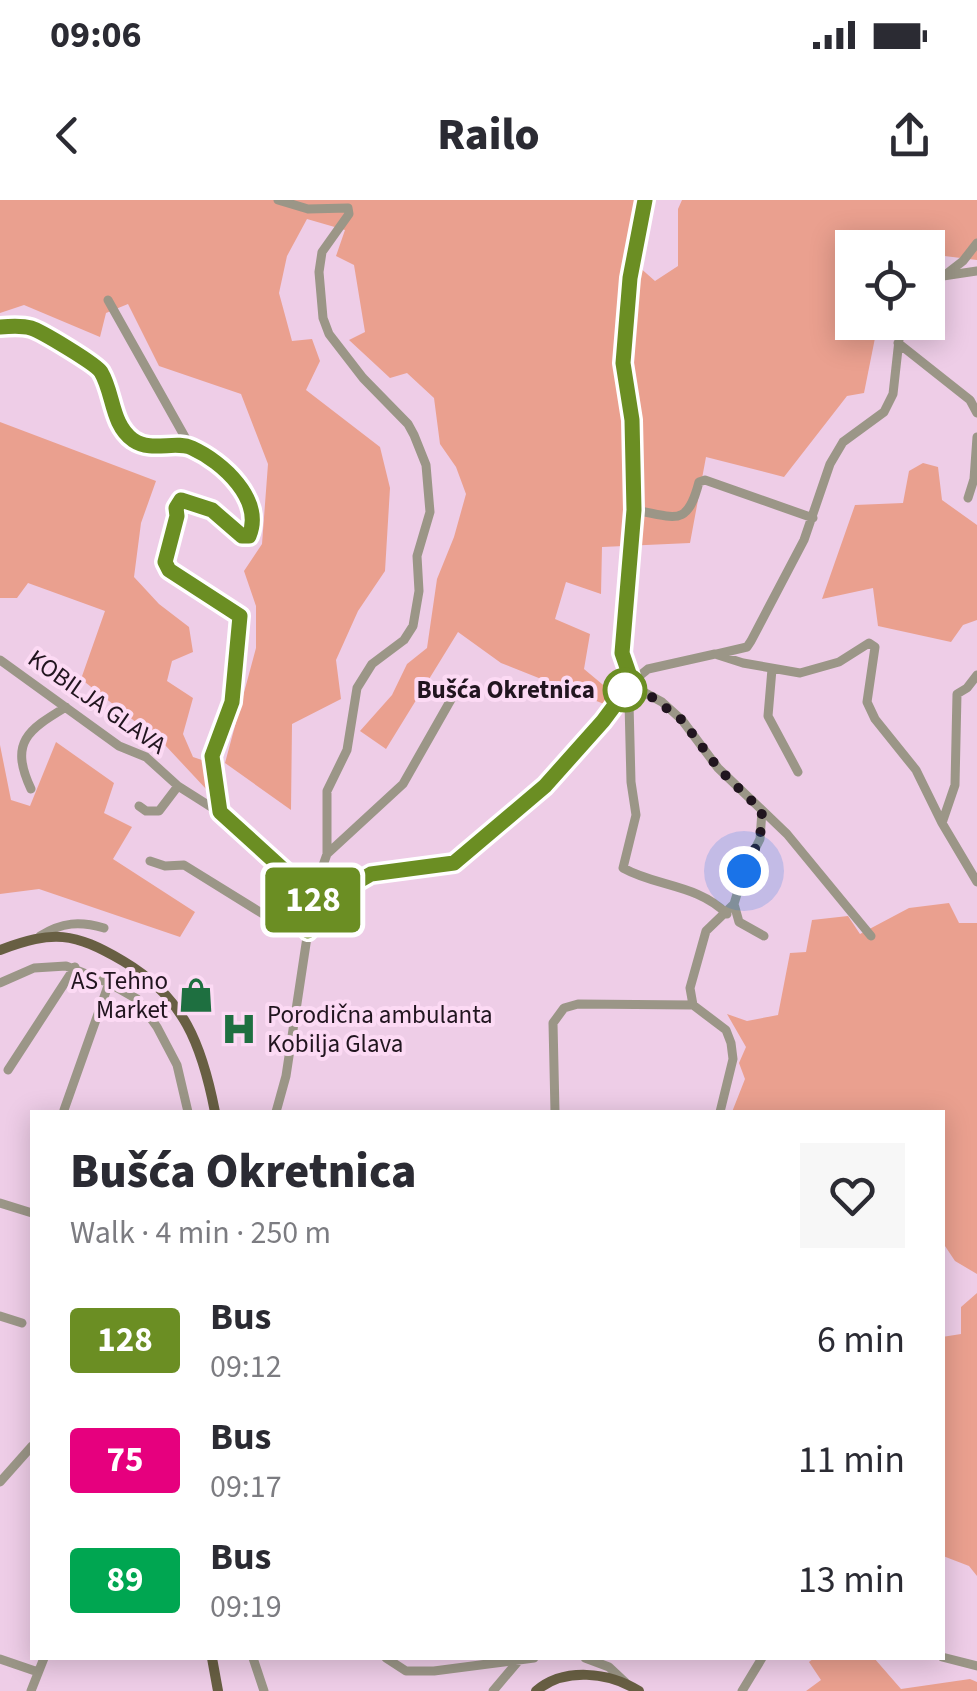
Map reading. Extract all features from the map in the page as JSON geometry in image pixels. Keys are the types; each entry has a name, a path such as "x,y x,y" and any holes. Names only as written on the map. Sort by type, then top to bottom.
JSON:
{"main road":[{"path":"0,950 40,936 72,936 98,946 156,982 172,1000 196,1043 214,1110"},
{"path":"212,1660 218,1691"},
{"path":"536,1691 556,1677 569,1675 608,1678 639,1691"}],"street":[{"path":"277,1110 286,1076 314,891 327,854 327,791 347,750 357,688 372,664 404,640 418,610 417,556 430,512 428,478 408,424 363,378 330,334 323,318 322,252 348,214 348,208 308,209 278,200"},
{"path":"645,200 630,278 623,363 632,420 634,510 622,653 632,682 682,720 718,768 786,834 871,936"},
{"path":"945,275 963,262 977,243"},
{"path":"945,276 977,271"},
{"path":"108,300 190,446 244,489 252,529 249,536 242,536 212,510 181,500 165,562 169,570 240,616 232,702 212,756 220,812"},
{"path":"0,327 32,328 99,368 118,422 134,441 144,446 190,446"},
{"path":"308,931 343,890 371,874 454,863 545,786 648,668 747,648 792,568 830,464 843,442 884,412 894,394 899,340"},
{"path":"898,343 970,400 977,412"},
{"path":"968,498 975,480 977,438"},
{"path":"634,510 666,515 685,513 692,507 699,482 706,480 813,518"},
{"path":"714,654 772,669 812,671 838,662 865,644 874,644 866,702 874,719 916,770 977,882"},
{"name":"KOBILJA GLAVA","path":"0,660 119,746 146,757 178,786 220,812 286,872 314,891"},
{"path":"772,669 768,716 798,772"},
{"path":"942,822 955,785 957,694 977,675"},
{"path":"327,854 402,784 457,689"},
{"path":"624,692 629,704 636,815 623,868 685,888 707,898 726,914"},
{"path":"30,788 20,758 27,734 66,707"},
{"path":"139,806 146,811 160,811 178,786"},
{"path":"694,1005 692,972 706,931 734,904 760,839 762,811"},
{"path":"150,861 165,866 184,865 263,914 308,931"},
{"path":"734,904 744,927 764,936"},
{"path":"40,936 64,924 104,928"},
{"path":"8,1070 75,967"},
{"path":"0,983 34,968 75,967 137,999 158,1026 177,1065 188,1110"},
{"path":"64,1110 109,983"},
{"path":"554,1110 553,1023 564,1008 578,1004 694,1005 726,1030 731,1043 733,1059 720,1110"},
{"path":"0,1203 30,1212"},
{"path":"0,1316 22,1323"},
{"path":"0,1482 30,1448"},
{"path":"945,1657 977,1666"},
{"path":"0,1659 38,1672"},
{"path":"30,1691 43,1660"},
{"path":"255,1660 264,1691"},
{"path":"389,1660 406,1671 510,1660"},
{"path":"493,1691 519,1660"},
{"path":"590,1660 609,1667 627,1684"},
{"path":"742,1691 761,1660"}],"shaded area":[{"path":"0,200 641,200 629,258 655,281 678,266 678,209 682,200 977,200 977,260 945,256 945,230 835,230 835,340 875,340 864,393 847,396 784,477 706,457 690,543 602,547 601,594 566,582 555,619 590,634 584,669 608,689 604,704 501,663 458,632 386,749 360,731 392,695 407,664 427,648 437,579 466,494 456,467 440,444 434,398 407,373 390,378 349,340 365,332 354,265 336,256 345,230 307,219 287,256 279,293 292,341 312,339 320,361 306,390 380,447 390,488 385,571 358,611 336,660 341,699 292,724 291,810 225,763 256,648 256,606 244,571 262,544 268,464 241,394 159,366 128,304 106,313 100,337 24,305 0,313"},
{"path":"0,422 156,481 141,523 134,577 159,604 189,627 193,652 172,661 167,681 193,698 183,734 193,757 223,767 207,790 165,745 81,679 105,611 28,583 17,598 0,598"},
{"path":"923,463 938,467 942,500 977,525 977,620 963,625 951,642 878,626 873,588 822,599 855,505 903,503 909,471"},
{"path":"56,742 114,783 104,813 132,827 113,859 195,912 180,937 39,889 0,894 0,745 11,800 30,806"},
{"path":"949,903 959,923 977,923 977,1274 955,1261 945,1246 945,1110 733,1110 745,1079 739,1063 746,1047 727,1014 747,1021 778,1015 790,953 806,952 812,920 848,916 860,934 909,908"},
{"path":"977,1293 977,1576 969,1566 945,1557 945,1337 961,1334 961,1307"},
{"path":"876,1660 901,1689 970,1679 977,1682 977,1691 806,1691 821,1680 809,1662"}],"bus line":[{"name":"128","path":"0,327 32,328 61,347 86,357 99,368 118,422 134,441 144,446 190,446 244,489 251,515 249,536 242,536 212,510 181,500 177,503 165,562 169,570 184,576 240,616 232,702 212,756 220,812 286,872 314,891 308,931 343,890 371,874 454,863 545,786 632,682 622,653 634,510 632,420 623,363 630,278 645,200"}],"place":[{"name":"Bušća Okretnica","path":"625,690"},
{"name":"AS Tehno Market","path":"196,995"},
{"name":"Porodična ambulanta Kobilja Glava","path":"239,1029"}],"route":[{"path":"625,690 632,682 662,702 682,720 718,768 762,811 760,839 744,871"}]}
